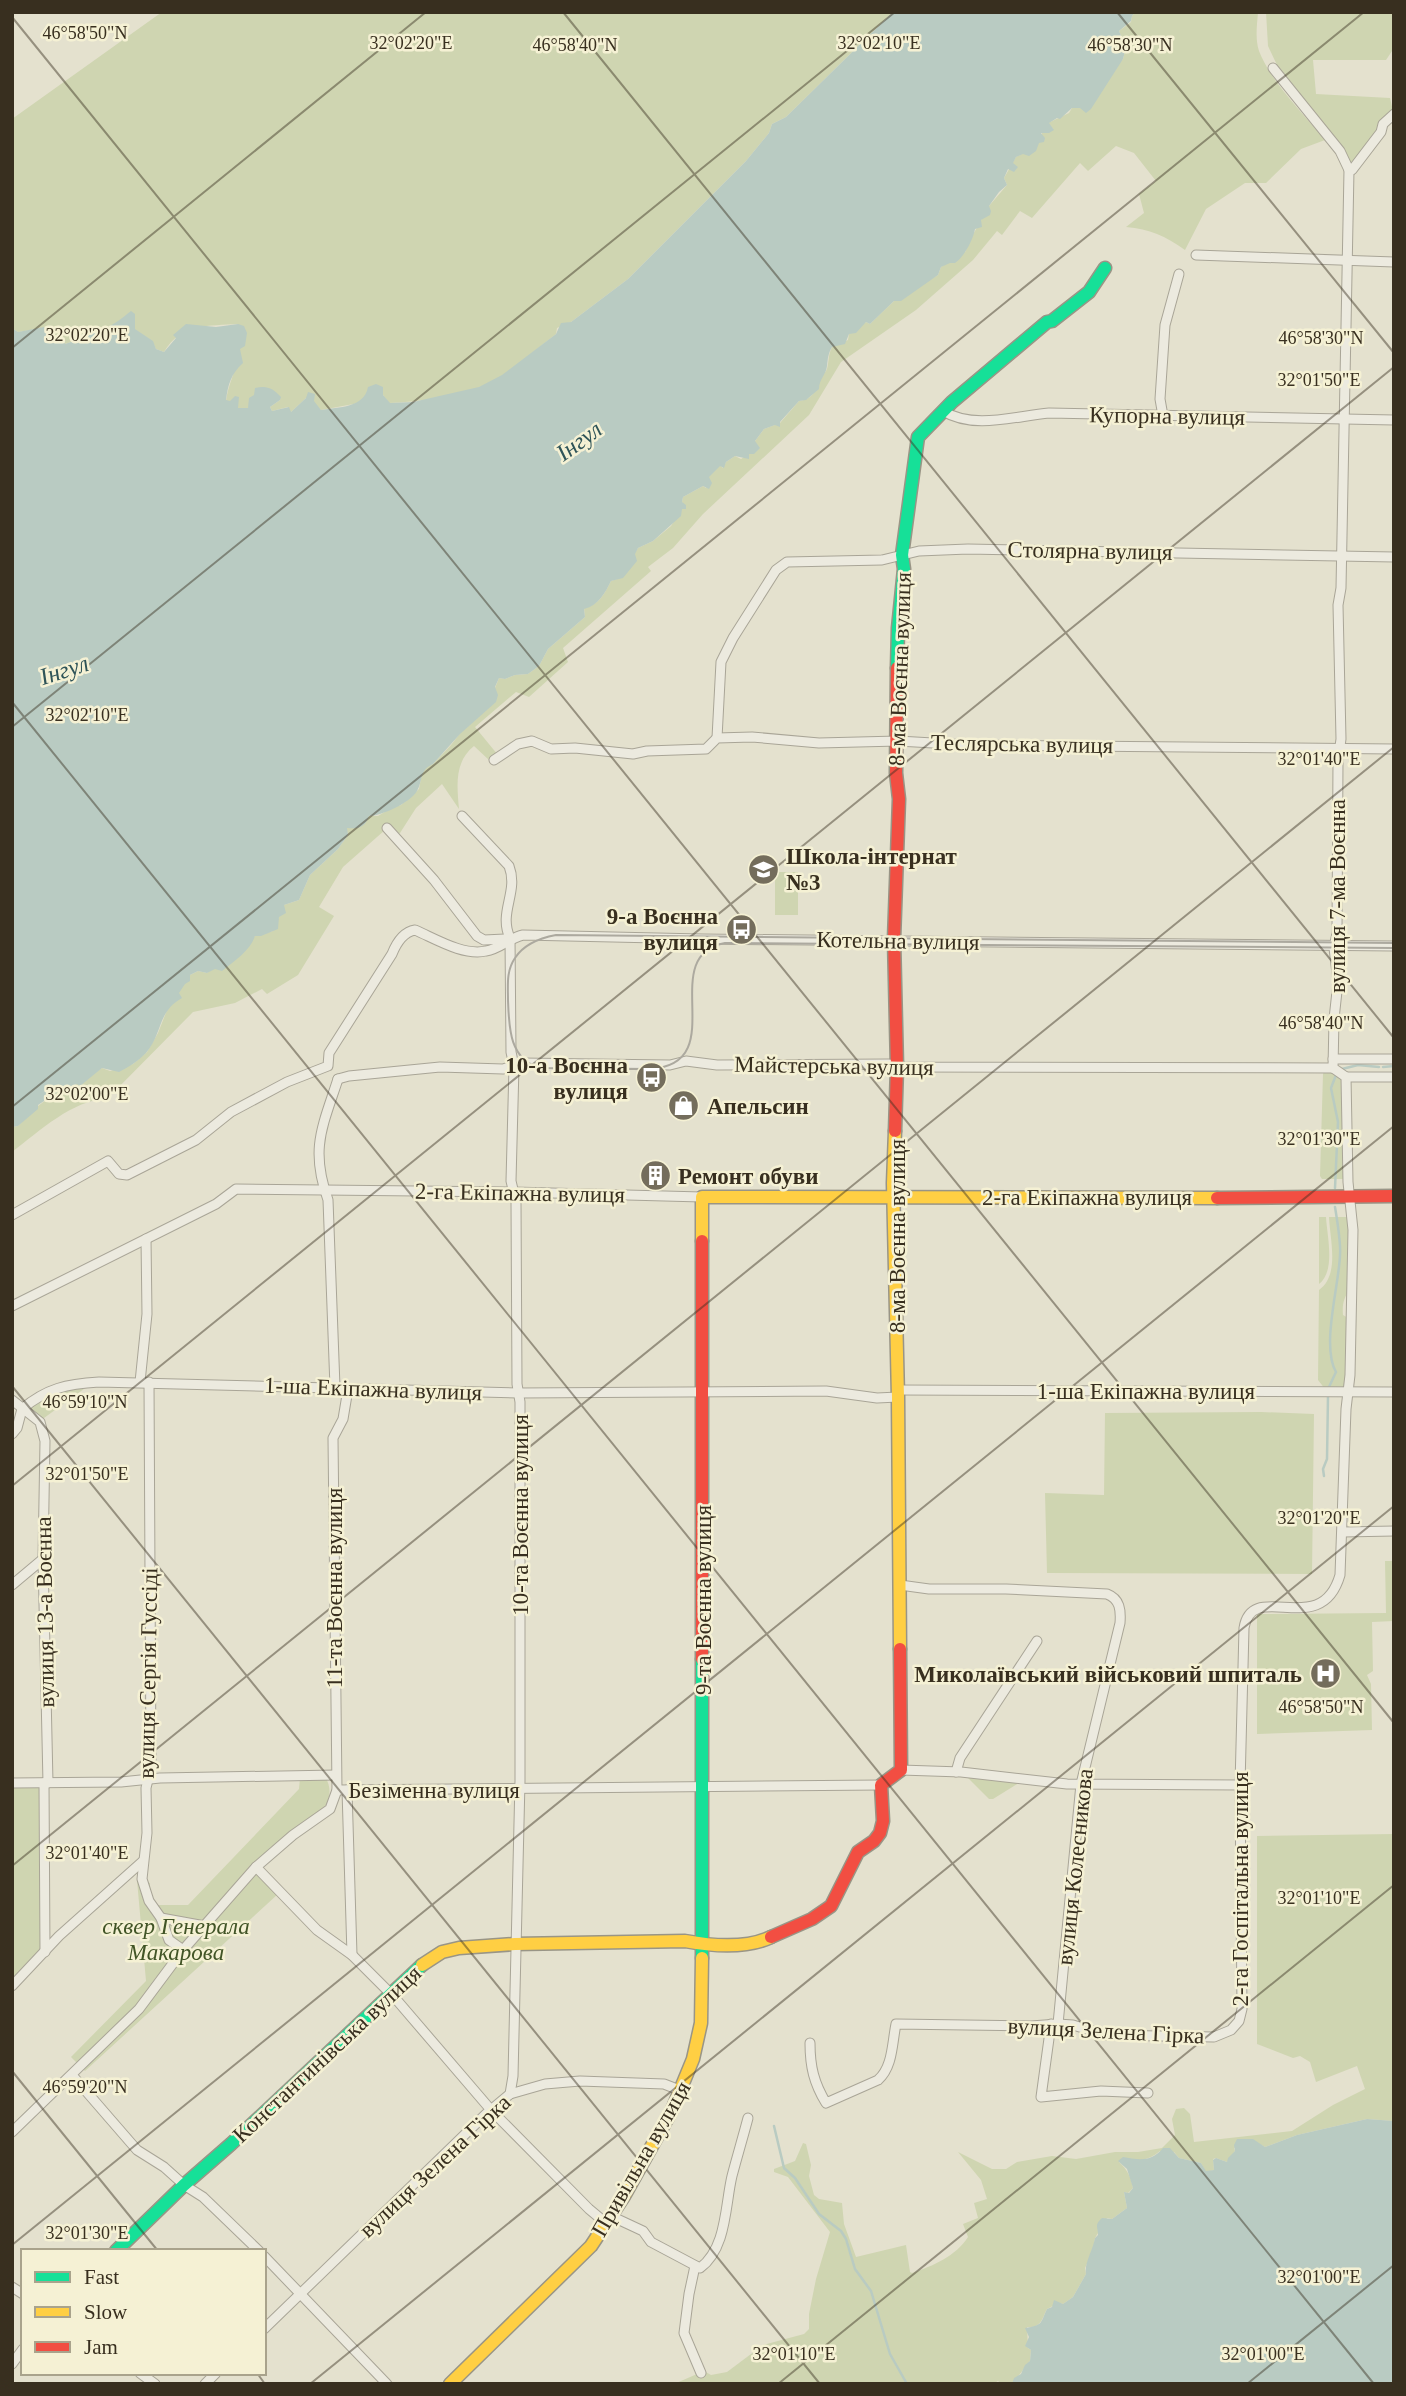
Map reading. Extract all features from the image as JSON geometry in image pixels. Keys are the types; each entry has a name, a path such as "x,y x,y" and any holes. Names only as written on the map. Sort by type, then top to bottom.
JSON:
{"street":[{"path":"1273,68 1340,151 1349,170 1352,170 1381,132 1383,124 1394,114"},
{"name":"вулиця 7-ма Воєнна","path":"1333,1063 1338,982 1335,945 1340,749 1338,605 1342,557 1349,170"},
{"path":"1196,255 1394,262"},
{"name":"8-ма Воєнна вулиця","path":"901,1770 894,1197 897,1067 894,941 899,799 896,773 898,628 904,569 902,555 918,437 943,411 1047,322 1052,321 1088,292 1105,268"},
{"path":"1163,416 1160,399 1164,336 1179,274"},
{"name":"Купорна вулиця","path":"943,411 954,418 995,421 1021,415 1049,414 1394,420"},
{"name":"Столярна вулиця","path":"717,738 721,662 776,570 787,562 882,560 919,551 968,549 1394,557"},
{"name":"Теслярська вулиця","path":"494,760 518,744 532,741 551,748 633,754 706,749 717,738 752,737 819,743 898,741 968,745 1394,749"},
{"name":"10-та Воєнна вулиця","path":"462,816 509,866 513,884 505,928 510,938 511,1052 514,1066 511,1181 516,1202 519,1393 520,1790 513,2076 510,2094"},
{"path":"387,828 434,880 477,936 484,940 510,938"},
{"name":"Котельна вулиця","path":"328,1066 329,1053 397,943 410,931 415,930 458,948 484,952 510,938 523,935 1394,946"},
{"name":"Майстерська вулиця","path":"338,1079 440,1068 503,1069 522,1063 889,1064 897,1067 1333,1063 1394,1059"},
{"path":"1333,1063 1346,1077 1353,1230 1343,1532 1394,1531"},
{"path":"12,1215 108,1161 119,1174 127,1175 196,1140 232,1112 287,1082 328,1066 338,1079 318,1144 319,1173 328,1200 335,1387"},
{"path":"1346,1077 1394,1077"},
{"name":"2-га Екіпажна вулиця","path":"12,1306 216,1203 236,1189 702,1197 1394,1196"},
{"name":"9-та Воєнна вулиця","path":"702,1197 702,2003"},
{"name":"вулиця Сергія Гуссіді","path":"146,1239 144,1382 151,1768 142,1879 149,1901 161,1918 169,1940 183,1950"},
{"name":"1-ша Екіпажна вулиця","path":"22,1409 38,1395 74,1384 144,1382 519,1393 826,1391 877,1398 898,1394 1394,1392"},
{"name":"11-та Воєнна вулиця","path":"337,1790 333,1438 343,1419 348,1389"},
{"name":"вулиця 13-а Воєнна","path":"12,1400 40,1422 44,1429 45,1952"},
{"path":"12,1434 22,1409"},
{"name":"2-га Госпітальна вулиця","path":"1231,2030 1242,2009 1240,1785 1245,1619 1253,1610 1262,1606 1311,1608 1322,1604 1337,1585 1340,1575 1343,1532"},
{"path":"12,1585 43,1559"},
{"name":"вулиця Колесникова","path":"900,1585 929,1589 1006,1588 1107,1594 1117,1601 1121,1610 1120,1623 1081,1784 1054,2024 1041,2097 1101,2091 1147,2093"},
{"path":"956,1772 960,1758 1037,1641"},
{"path":"702,1944 756,1944 812,1919 831,1906 858,1852 874,1841 880,1833 883,1821 881,1785 901,1770 956,1772 1081,1784 1240,1785"},
{"path":"12,1783 336,1775"},
{"name":"Безіменна вулиця","path":"12,2132 139,2009 183,1950 256,1867 293,1835 330,1809 337,1790 881,1785"},
{"path":"347,1790 352,1955"},
{"path":"12,1986 59,1936 143,1861"},
{"path":"256,1867 317,1930 352,1955 390,1993 491,2110 589,2210 610,2221 643,2231 650,2242 700,2268 707,2263 722,2230 748,2118"},
{"path":"161,1918 205,1926"},
{"name":"Константинівська вулиця","path":"118,2249 416,1968 442,1952 515,1944 685,1941 702,1944"},
{"name":"Привільна вулиця","path":"450,2384 591,2246 610,2221 682,2091 696,2053 702,2025 702,2003"},
{"name":"вулиця Зелена Гірка","path":"810,2043 810,2067 816,2086 826,2103 878,2080 884,2074 888,2067 896,2024 1054,2024 1073,2025 1106,2035 1214,2037 1231,2030"},
{"path":"72,2075 137,2150 203,2197 257,2249"},
{"name":"вулиця Зелена Гірка","path":"266,2327 510,2094 545,2084 580,2081 664,2084 682,2091"},
{"path":"266,2258 387,2384"},
{"path":"695,2266 684,2333 701,2373"}],"green space":[{"path":"162,12 893,12 786,117 772,124 769,133 746,161 628,279 571,322 557,328 556,334 500,377 459,394 411,401 389,403 383,395 366,396 359,403 321,410 306,398 290,413 288,407 272,411 270,407 280,400 255,396 248,408 237,408 230,401 226,401 239,352 238,324 206,326 187,331 164,352 156,349 152,341 134,329 135,322 127,315 112,326 81,335 80,339 65,344 63,339 44,328 18,332 12,328 12,119"},
{"path":"1135,12 1258,12 1257,42 1264,63 1325,140 1301,149 1266,183 1245,183 1206,209 1185,250 1157,234 1126,227 1144,213 1139,194 1156,181 1134,153 1116,146 1088,171 1080,163 1032,218 1020,211 1002,235 997,231 973,260 916,310 841,362 809,415 703,514 673,548 648,567 651,571 563,648 568,662 529,697 516,692 475,727 498,755 490,761 474,746 463,759 458,775 459,809 442,784 416,808 393,839 385,830 343,867 319,907 334,916 298,975 267,994 262,989 235,1003 193,1012 108,1098 94,1100 69,1111 12,1152 12,1127 18,1126 59,1090 65,1091 102,1068 110,1071 133,1064 147,1052 169,1005 190,975 198,971 207,973 255,936 273,931 284,905 299,900 310,875 338,849 348,835 346,828 369,816 378,816 401,805 419,789 422,773 427,766 433,764 451,745 495,688 499,678 528,674 539,666 548,649 585,617 584,608 601,598 638,548 653,541 671,526 682,508 685,509 683,497 703,486 706,488 708,477 720,465 723,468 726,462 735,456 741,459 749,454 764,429 780,423 799,401 811,396 827,369 832,347 848,340 849,334 866,322 870,324 894,301 938,275 941,267 966,251 989,206 1007,185 1004,178 1016,157 1037,146 1043,131 1053,129 1048,123 1069,113 1072,108 1080,108 1123,59 1126,47 1119,31 1131,22"},
{"path":"1266,12 1394,12 1394,48 1386,60 1313,60 1316,94 1390,98 1393,111 1354,164 1350,163 1344,148 1277,65 1268,46"},
{"path":"775,872 798,872 798,915 775,915"},
{"path":"1325,1070 1333,1070 1343,1082 1344,1179 1322,1179 1320,1176"},
{"path":"1319,1217 1326,1217 1329,1262 1319,1284"},
{"path":"1329,1217 1348,1217 1350,1289 1343,1307 1343,1315 1348,1318 1347,1382 1342,1388 1325,1389 1318,1380 1319,1290 1326,1284 1332,1266"},
{"path":"88,1386 44,1418 40,1419 32,1411 31,1406 51,1393"},
{"path":"1105,1413 1314,1414 1312,1574 1047,1573 1045,1493 1104,1495"},
{"path":"1385,1561 1394,1561 1394,1621 1372,1622 1373,1671 1367,1675 1371,1684 1372,1730 1257,1734 1257,1614 1386,1613"},
{"path":"966,1776 1019,1783 989,1799"},
{"name":"сквер Генерала Макарова","path":"300,1778 326,1778 329,1797 324,1808 270,1848 252,1866 278,1894 85,2071 71,2057 146,1981 137,1880 150,1883 150,1895 157,1905 188,1905 299,1789"},
{"path":"12,1786 39,1787 42,1792 43,1942 38,1956 12,1982"},
{"path":"1394,1834 1394,2121 1367,2119 1297,2135 1265,2147 1254,2141 1234,2148 1235,2151 1227,2162 1213,2159 1214,2170 1206,2172 1201,2163 1179,2158 1174,2152 1160,2151 1145,2159 1119,2162 1128,2174 1133,2188 1128,2193 1124,2192 1127,2208 1112,2219 1107,2218 1095,2238 1093,2251 1085,2268 1086,2274 1073,2297 1063,2304 1059,2303 1047,2309 1039,2324 1027,2327 1030,2361 1012,2384 1001,2384 998,2381 993,2384 674,2384 704,2371 711,2375 727,2372 763,2345 804,2334 809,2329 816,2279 830,2232 788,2177 774,2172 774,2169 795,2161 803,2143 806,2144 811,2165 809,2176 814,2195 819,2199 842,2203 844,2224 856,2257 906,2245 912,2273 936,2264 957,2250 968,2237 963,2224 978,2218 974,2203 987,2199 981,2180 958,2152 992,2169 1006,2169 1017,2162 1052,2156 1076,2159 1162,2148 1175,2135 1172,2119 1176,2109 1184,2108 1190,2114 1194,2142 1292,2131 1365,2089 1357,2066 1316,2082 1310,2062 1300,2056 1293,2058 1257,2044 1257,1836"}],"water":[{"name":"Інгул","path":"893,12 1135,12 1131,21 1119,31 1126,47 1123,59 1091,109 1086,113 1080,108 1072,108 1060,119 1049,123 1054,130 1041,133 1045,138 1044,142 1039,143 1036,151 1029,156 1023,154 1016,157 1013,163 1018,167 1014,172 1008,169 1004,178 1007,185 989,206 990,215 981,220 982,227 975,229 968,248 955,263 941,267 938,275 901,301 894,301 870,324 866,322 856,333 849,334 845,344 832,347 819,389 806,400 799,401 780,422 780,427 775,425 764,429 755,441 760,448 754,454 749,454 749,459 735,456 726,462 724,468 720,466 709,477 712,483 709,489 703,486 683,497 682,502 686,509 682,509 681,516 653,541 638,548 635,554 637,561 623,578 611,581 598,602 584,609 585,617 548,649 539,666 528,674 499,678 495,687 498,695 496,702 425,769 413,796 395,808 369,816 361,827 347,828 348,835 338,849 310,875 299,900 284,905 286,913 279,917 278,929 255,936 246,951 222,971 198,971 190,975 190,981 179,993 182,998 168,1010 143,1056 119,1072 102,1068 80,1086 77,1084 65,1091 59,1091 38,1105 38,1109 18,1126 12,1127 12,328 18,332 44,327 52,335 63,339 65,344 80,339 81,335 108,327 131,311 135,314 135,329 153,341 156,349 164,352 176,338 173,335 186,324 244,326 247,333 245,346 240,349 243,363 231,380 226,400 239,397 238,408 248,408 249,398 254,395 255,388 259,387 270,388 281,397 270,407 272,411 289,407 291,412 306,398 308,392 315,394 314,401 321,410 356,403 366,394 368,387 376,384 383,387 383,395 390,403 413,402 479,387 502,375 556,334 561,323 571,322 628,279 746,161 769,133 772,124 786,117"},
{"path":"1367,2119 1394,2121 1394,2384 1012,2384 1014,2378 1021,2374 1030,2361 1031,2350 1025,2346 1029,2337 1025,2328 1041,2323 1054,2300 1063,2304 1073,2297 1086,2274 1087,2261 1098,2235 1098,2222 1102,2218 1112,2219 1127,2208 1124,2192 1129,2193 1133,2188 1127,2169 1118,2161 1123,2157 1145,2159 1159,2153 1163,2148 1170,2148 1179,2158 1201,2163 1206,2171 1214,2170 1213,2160 1216,2158 1227,2162 1235,2151 1237,2139 1253,2139 1265,2147 1297,2135"}],"waterway":[{"path":"1342,1069 1358,1065 1379,1067"},
{"path":"1383,1067 1394,1066"},
{"path":"1335,1188 1338,1122 1331,1088 1336,1075"},
{"path":"1329,1387 1336,1372 1332,1361 1330,1332 1340,1255 1335,1207"},
{"path":"1324,1476 1323,1469 1327,1459 1328,1396"},
{"path":"774,2126 784,2168 795,2178 819,2214 841,2231 846,2239 855,2269 871,2291 890,2354 907,2384"}],"tram line":[{"path":"1394,943 556,935 528,945 512,963 508,979 509,1021 517,1050 530,1064 540,1068 650,1069 674,1063 687,1049 692,1030 695,967 705,952 725,943 1394,948"}],"traffic: fast":[{"path":"897,668 904,569 902,555 918,437 952,402 1047,322 1089,292 1105,268"},
{"path":"702,1659 702,1958"},
{"path":"118,2249 422,1965"}],"traffic: slow":[{"path":"895,1131 893,1183 900,1649"},
{"path":"702,1241 702,1197 1217,1198"},
{"path":"422,1965 442,1952 459,1948 515,1944 685,1941 729,1945 751,1943 771,1937"},
{"path":"450,2384 591,2246 624,2196 672,2110 693,2059 701,2023 702,1958"}],"traffic: jam":[{"path":"895,1131 897,1067 894,939 899,799 896,773 897,668"},
{"path":"1217,1198 1394,1196"},
{"path":"702,1241 702,1659"},
{"path":"771,1937 812,1919 831,1906 858,1852 874,1841 880,1833 883,1821 881,1785 901,1770 900,1649"}],"place":[{"name":"Школа-інтернат №3","path":"763,869"},
{"name":"9-а Воєнна вулиця","path":"741,929"},
{"name":"10-а Воєнна вулиця","path":"651,1078"},
{"name":"Апельсин","path":"684,1106"},
{"name":"Ремонт обуви","path":"655,1176"},
{"name":"Миколаївський військовий шпиталь","path":"1325,1674"}]}
